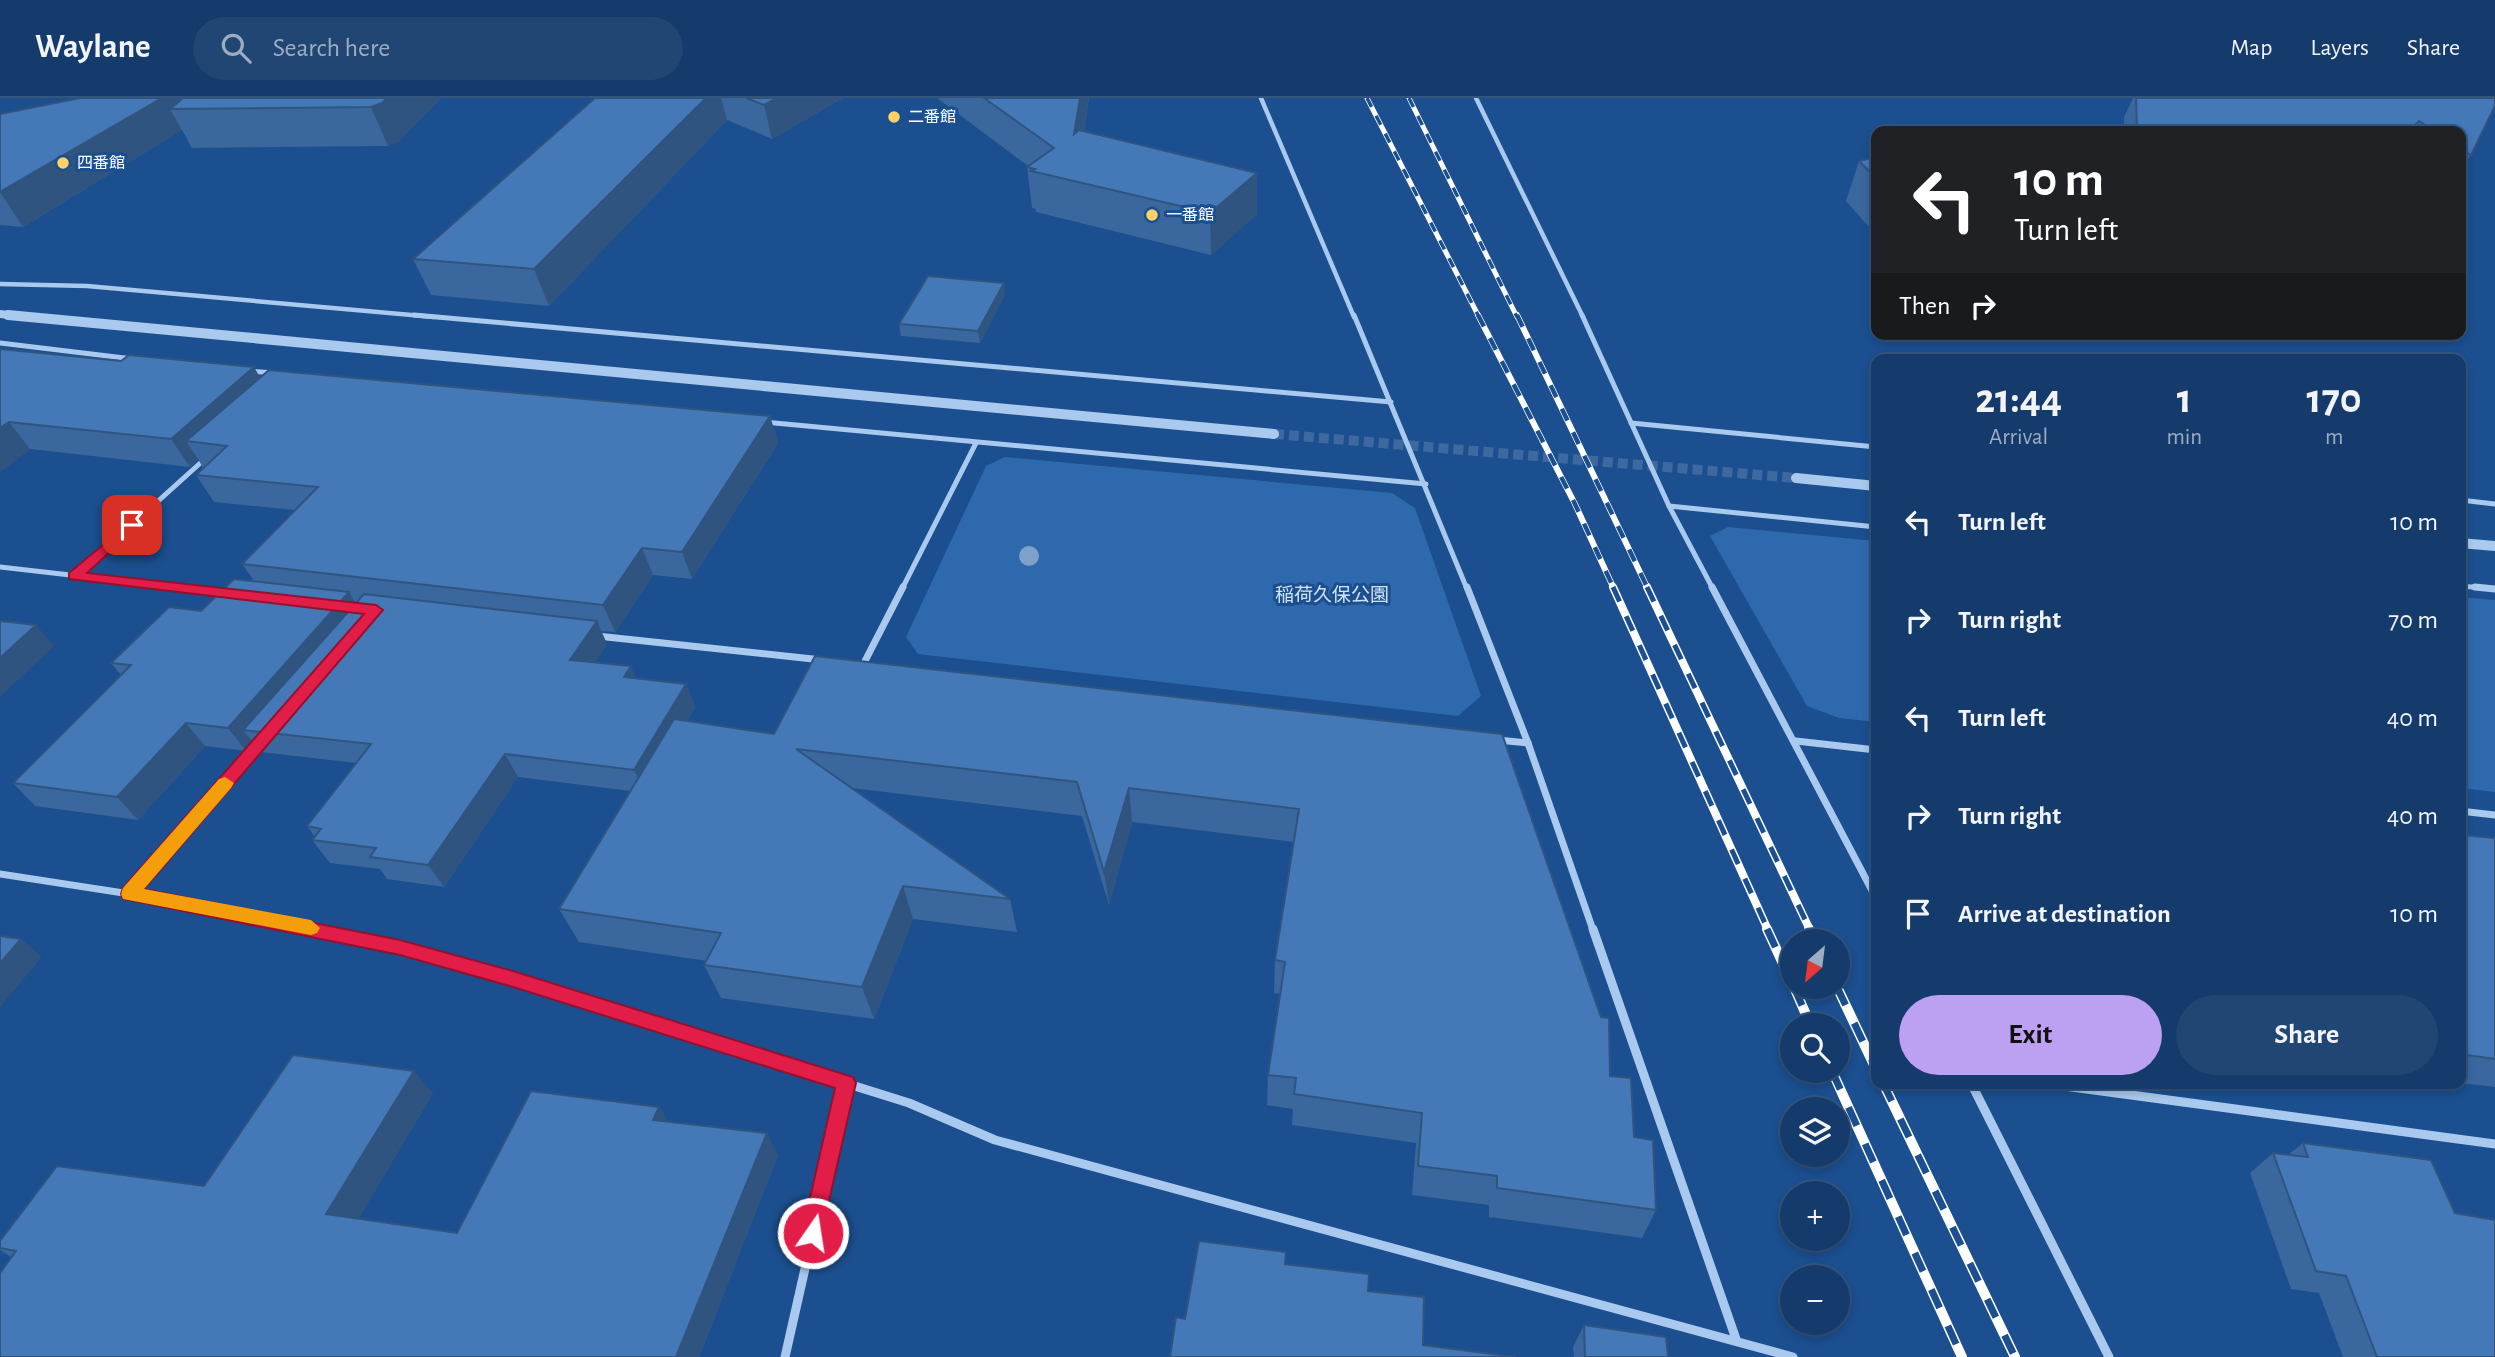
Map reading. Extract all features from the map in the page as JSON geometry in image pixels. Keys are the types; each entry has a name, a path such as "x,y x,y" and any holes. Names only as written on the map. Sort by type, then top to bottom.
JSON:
{"street":[{"path":"1261,98 1426,484 1528,743 1736,1339"},
{"path":"1476,98 1581,312 1669,506 1796,741 1871,888"},
{"path":"0,284 87,286 260,300 1391,402"},
{"path":"0,314 1274,433"},
{"path":"0,343 146,360"},
{"path":"236,369 286,374"},
{"path":"755,421 1426,484"},
{"path":"1632,423 1871,447"},
{"path":"864,663 976,443"},
{"path":"75,576 214,451"},
{"path":"1796,478 1871,486"},
{"path":"2466,501 2495,504"},
{"path":"1669,506 1871,526"},
{"path":"2466,544 2495,546"},
{"path":"0,568 239,595"},
{"path":"2466,587 2495,589"},
{"path":"584,635 825,660"},
{"path":"851,662 877,665"},
{"path":"130,894 266,736"},
{"path":"1490,739 1528,743"},
{"path":"1796,741 1871,749"},
{"path":"2466,812 2495,815"},
{"path":"0,874 130,894 400,947 513,979 909,1103 995,1140 1636,1316 1736,1339 1793,1357"},
{"path":"785,1357 846,1083"},
{"path":"1974,1089 2109,1357"},
{"path":"2087,1089 2495,1144"}],"green space":[{"name":"稲荷久保公園","path":"1005,457 1392,493 1415,508 1481,696 1458,716 918,654 906,637 986,466"},
{"path":"1728,527 1871,541 1871,721 1839,718 1807,706 1710,536"},
{"path":"2466,598 2495,600 2495,792 2466,789"}],"building":[{"path":"80,98 162,98 0,192 0,114"},
{"path":"183,98 387,98 371,107 170,109"},
{"path":"595,98 706,98 534,269 413,259"},
{"path":"746,98 777,98 764,105"},
{"path":"984,98 1080,98 1074,134 1079,130 1257,173 1210,213 1031,171 1035,169 1027,167 1054,148"},
{"path":"2136,98 2495,98 2495,106 2471,155 2466,152 2466,126 2427,126 2419,121 2414,126 2137,126"},
{"path":"1871,158 1871,173 1859,161"},
{"path":"928,276 1004,283 978,331 899,324"},
{"path":"0,349 121,361 129,355 254,367 171,439 9,422 0,428"},
{"path":"269,370 770,416 682,552 642,548 603,605 242,564 318,487 196,475 227,446 186,441"},
{"path":"234,579 349,592 228,728 186,723 117,797 13,783 131,665 111,663 169,607 201,611"},
{"path":"364,594 597,621 570,660 631,666 624,677 686,684 634,770 505,754 428,865 370,857 376,848 312,840 321,829 307,826 371,744 243,730"},
{"path":"0,621 36,625 0,658"},
{"path":"815,656 1502,734 1601,1017 1609,1018 1610,1076 1631,1078 1634,1137 1653,1140 1656,1210 1497,1188 1497,1176 1418,1166 1422,1113 1294,1094 1296,1078 1268,1075 1285,962 1275,960 1299,809 1129,788 1104,872 1077,782 796,749 1010,899 903,886 862,987 704,965 721,933 559,909 674,719 774,734"},
{"path":"2466,836 2495,838 2495,1059 2466,1055"},
{"path":"0,936 21,939 0,963"},
{"path":"293,1055 414,1071 326,1214 457,1233 531,1091 659,1107 653,1120 767,1133 676,1357 0,1357 0,1273 16,1251 0,1248 0,1241 57,1166 204,1186"},
{"path":"2303,1143 2431,1160 2455,1213 2495,1220 2495,1357 2377,1357 2346,1276 2316,1271 2273,1153 2308,1157"},
{"path":"1199,1241 1286,1252 1285,1264 1369,1274 1368,1291 1424,1297 1423,1345 1516,1357 1170,1357 1176,1317 1185,1319"},
{"path":"1584,1325 1666,1337 1668,1357 1585,1357"}],"tunnel":[{"path":"1274,434 1796,478"}],"railway":[{"path":"1367,98 1479,317"},
{"path":"1409,98 1517,317"},
{"path":"1478,315 1575,504 1614,589"},
{"path":"1517,315 1648,589"},
{"path":"1613,587 1768,930"},
{"path":"1647,587 1810,929"},
{"path":"1767,929 1780,957"},
{"path":"1799,999 1805,1013"},
{"path":"1843,999 1871,1058"},
{"path":"1837,1083 1962,1357"},
{"path":"1886,1089 2015,1357"}],"slow traffic":[{"path":"225,783 130,894 311,928"}],"place":[{"name":"二番館","path":"894,117"},
{"name":"四番館","path":"63,163"},
{"name":"一番館","path":"1152,215"}],"route":[{"path":"132,525 75,576 376,610 130,894 400,947 513,979 846,1083 813,1233"}]}
